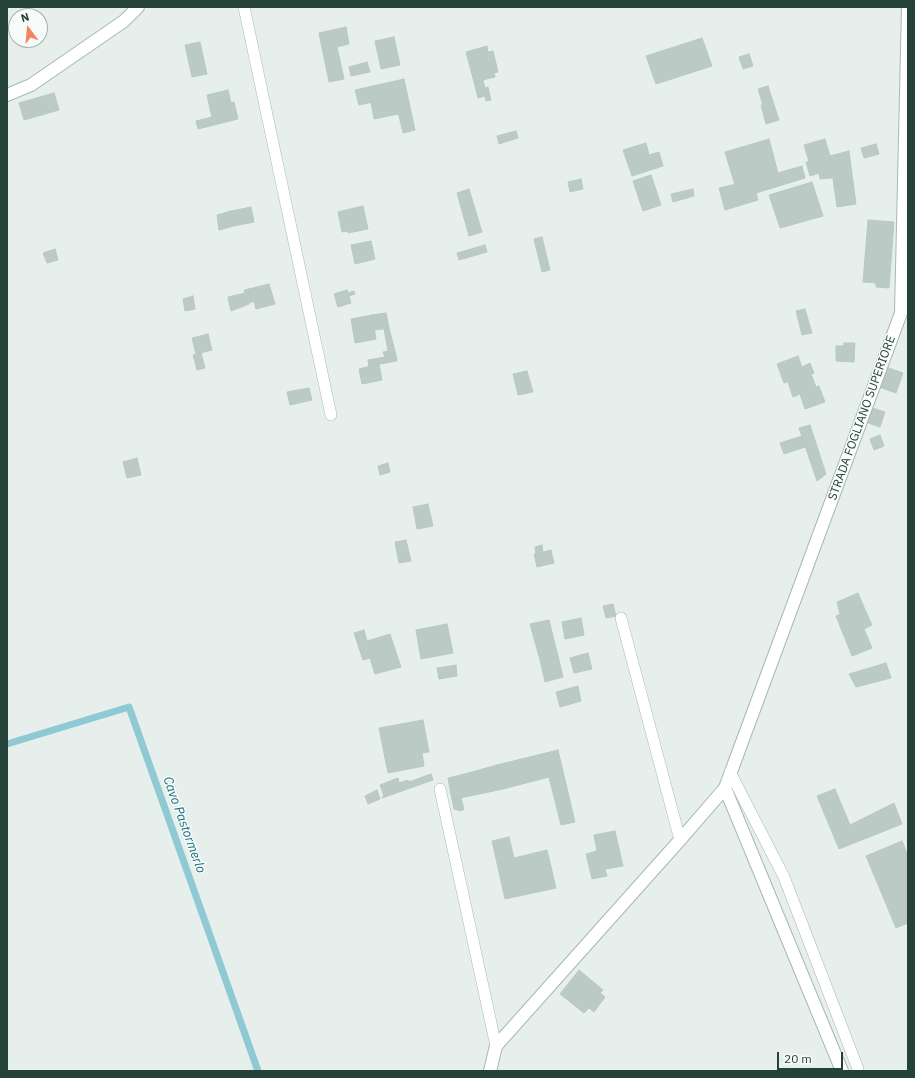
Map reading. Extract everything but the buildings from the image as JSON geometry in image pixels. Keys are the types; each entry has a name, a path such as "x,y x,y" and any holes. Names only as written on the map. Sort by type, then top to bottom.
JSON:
{"street":[{"path":"7,95 31,86 124,21 138,7"},
{"name":"STRADA FOGLIANO SUPERIORE","path":"725,788 905,312 908,7"},
{"path":"490,1071 496,1046 725,788 842,1071"}],"lane":[{"path":"244,7 331,415"},
{"path":"621,618 680,840"},
{"path":"730,772 784,877 858,1069"},
{"path":"440,789 496,1046"}],"waterway":[{"name":"Cavo Pastormerlo","path":"7,744 129,707 258,1071"}]}
